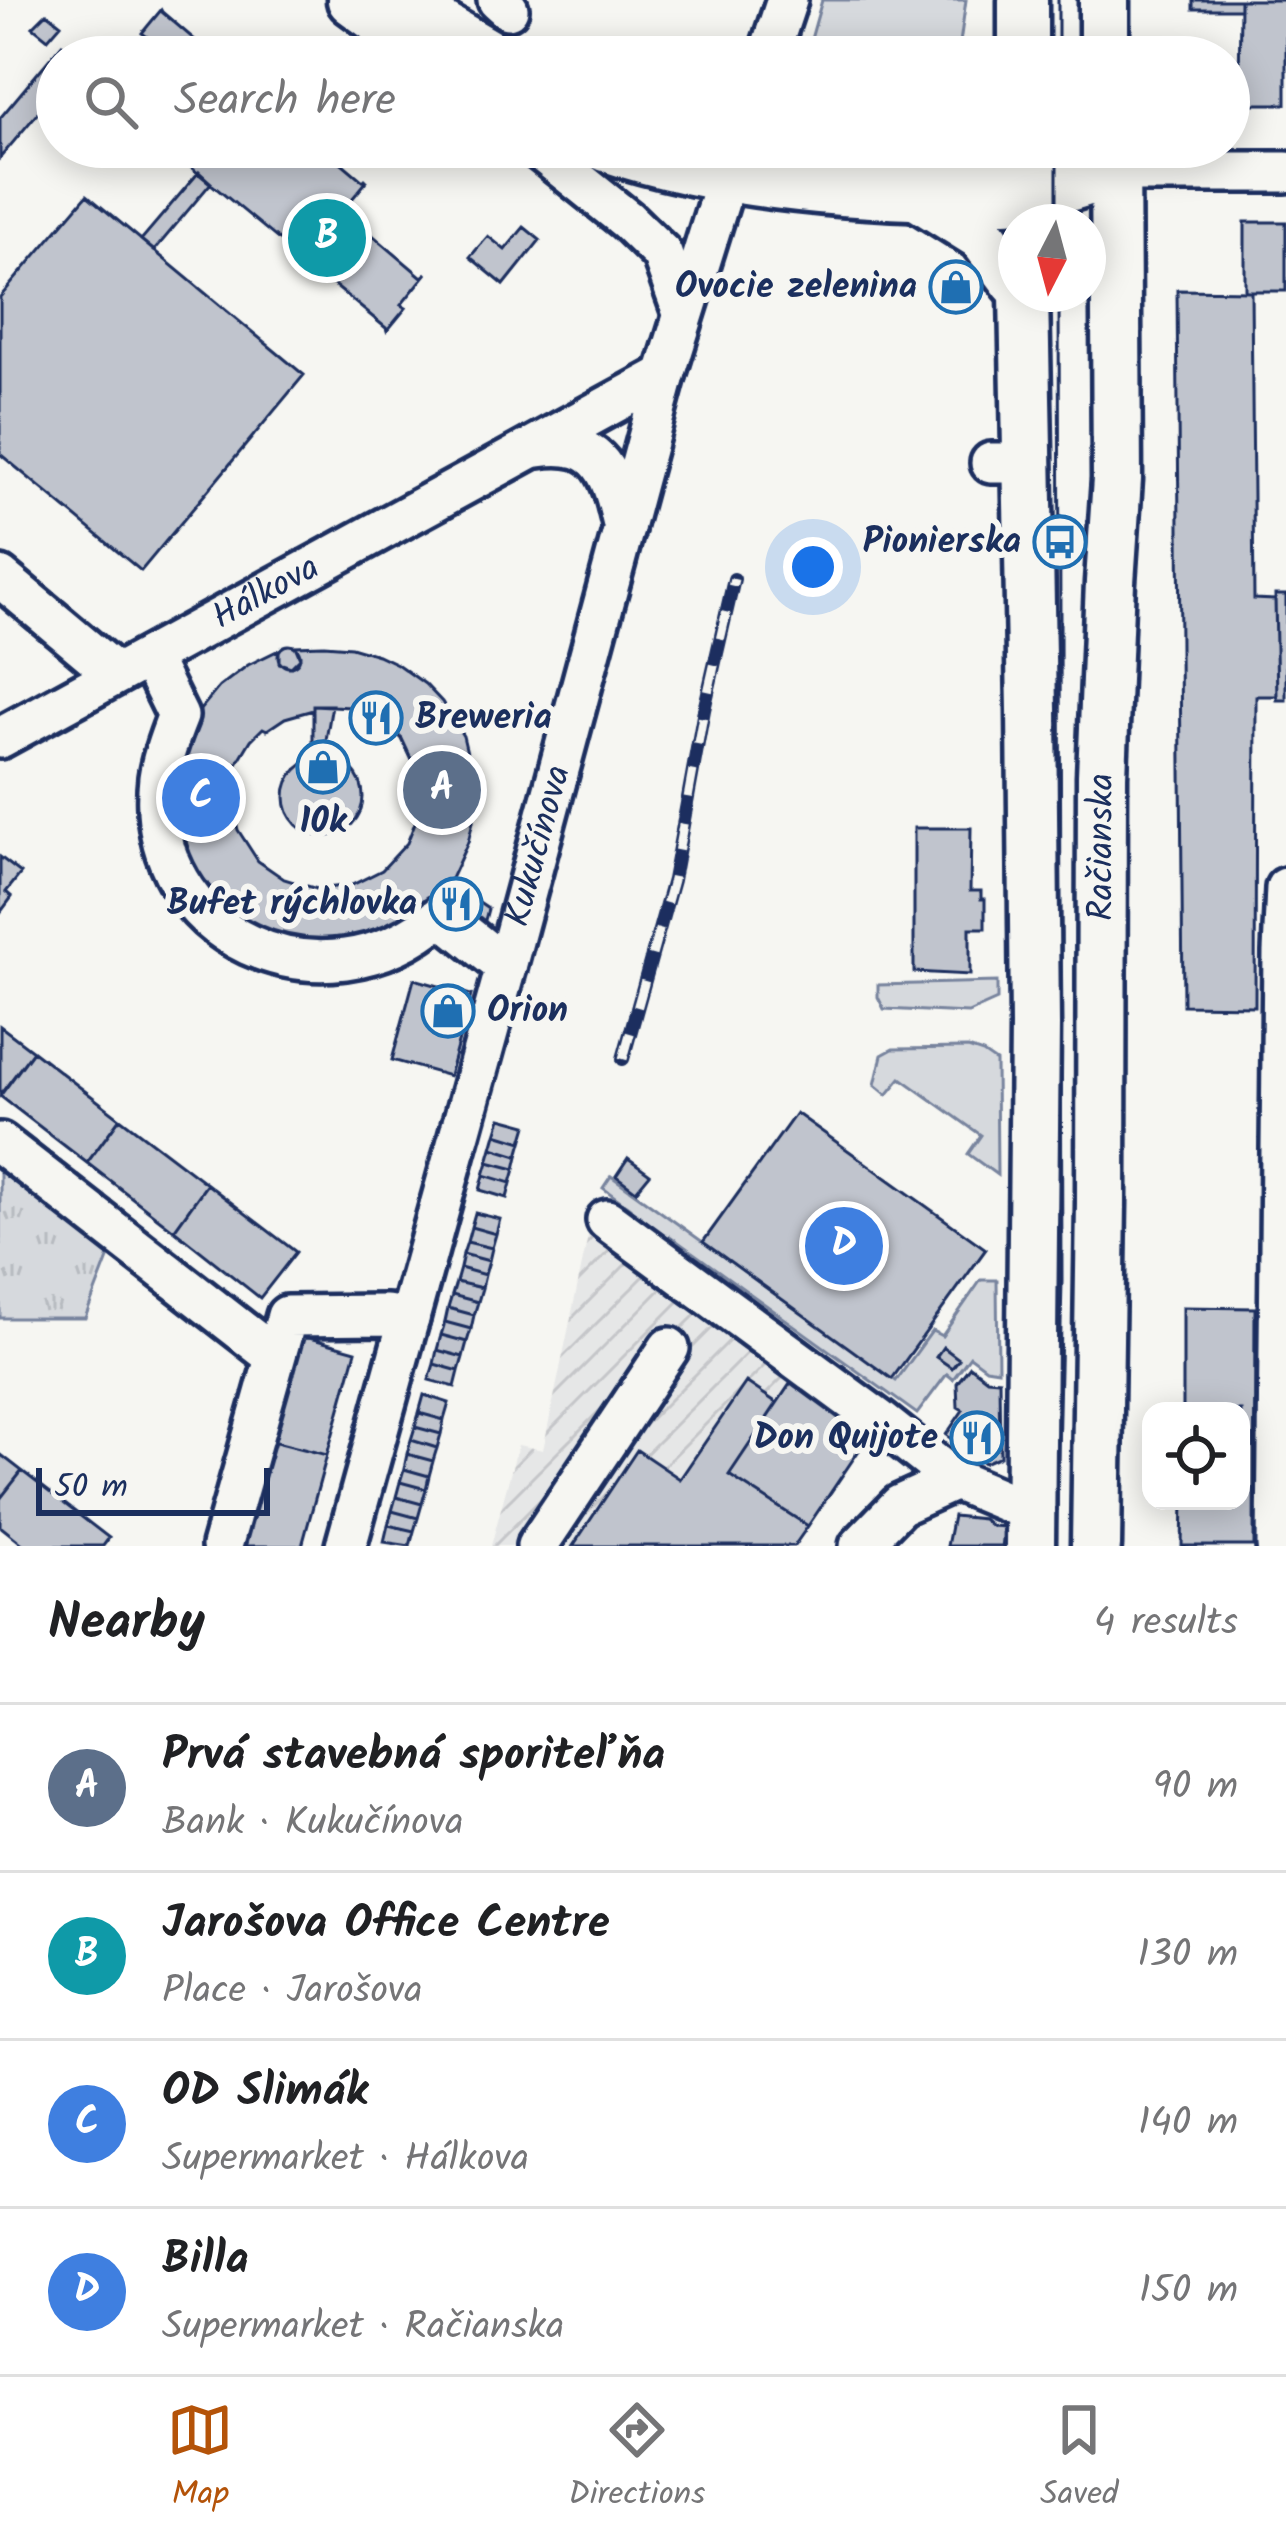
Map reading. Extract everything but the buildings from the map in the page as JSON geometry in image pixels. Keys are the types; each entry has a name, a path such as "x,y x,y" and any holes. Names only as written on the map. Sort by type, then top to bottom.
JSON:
{"main road":[{"path":"352,0 401,36"},
{"path":"405,0 458,36"},
{"path":"1023,0 1023,36"},
{"path":"1104,0 1104,36"},
{"path":"750,168 803,186 918,196 1024,182 1083,168"},
{"path":"992,168 1024,182"},
{"name":"Račianska","path":"1096,1546 1102,776 1117,478 1116,168"},
{"path":"918,196 982,236 998,258"},
{"name":"Račianska","path":"1022,312 1008,463 1032,709 1035,1025 1030,1529"}],"street":[{"path":"770,36 787,0"},
{"path":"562,168 662,254 683,313"},
{"name":"Kukučínova","path":"346,1546 665,375 730,168"},
{"path":"1229,168 1286,172"},
{"name":"Hálkova","path":"0,738 665,375"},
{"path":"532,448 572,446 596,458 610,476 625,531"},
{"path":"0,577 132,666 163,681 178,716 159,775 158,812 164,842 187,893 219,926 275,955 339,961 398,945 441,915 506,967"},
{"path":"1276,1546 1286,888"},
{"path":"0,1143 275,1354"},
{"path":"607,1220 955,1480 1030,1529"},
{"path":"222,1546 287,1316 409,1319"},
{"path":"537,1546 670,1348"},
{"path":"860,1546 900,1505 955,1480"}],"shaded area":[{"path":"588,1236 868,1437 794,1546 491,1546 518,1445 543,1450"}],"green space":[{"path":"822,0 966,0 961,36 812,36"},
{"path":"997,982 997,1000 968,1013 884,1009 878,997 878,985"},
{"path":"968,1048 996,1062 997,1175 968,1154 981,1135 901,1078 887,1095 875,1085 882,1055 893,1049"},
{"path":"0,1164 114,1243 85,1318 0,1318"},
{"path":"611,1176 896,1381 932,1331 942,1336 981,1280 997,1280 998,1370 970,1356 953,1379 947,1374 917,1414 670,1236 662,1246 626,1221 630,1208 603,1188"}],"tram line":[{"path":"1058,0 1058,36"},
{"path":"1057,168 1057,204"},
{"path":"1056,1546 1062,1281 1059,312"}],"railway":[{"path":"623,1059 673,880 734,579"}],"place":[{"name":"Jarošova Office Centre","path":"327,238"},
{"name":"Ovocie zelenina","path":"956,287"},
{"name":"Pionierska","path":"1060,542"},
{"name":"Breweria","path":"376,718"},
{"name":"10k","path":"323,767"},
{"name":"Prvá stavebná sporiteľňa","path":"442,790"},
{"name":"OD Slimák","path":"201,798"},
{"name":"Bufet rýchlovka","path":"456,904"},
{"name":"Orion","path":"448,1011"},
{"name":"Billa","path":"844,1246"},
{"name":"Don Quijote","path":"977,1438"}]}
